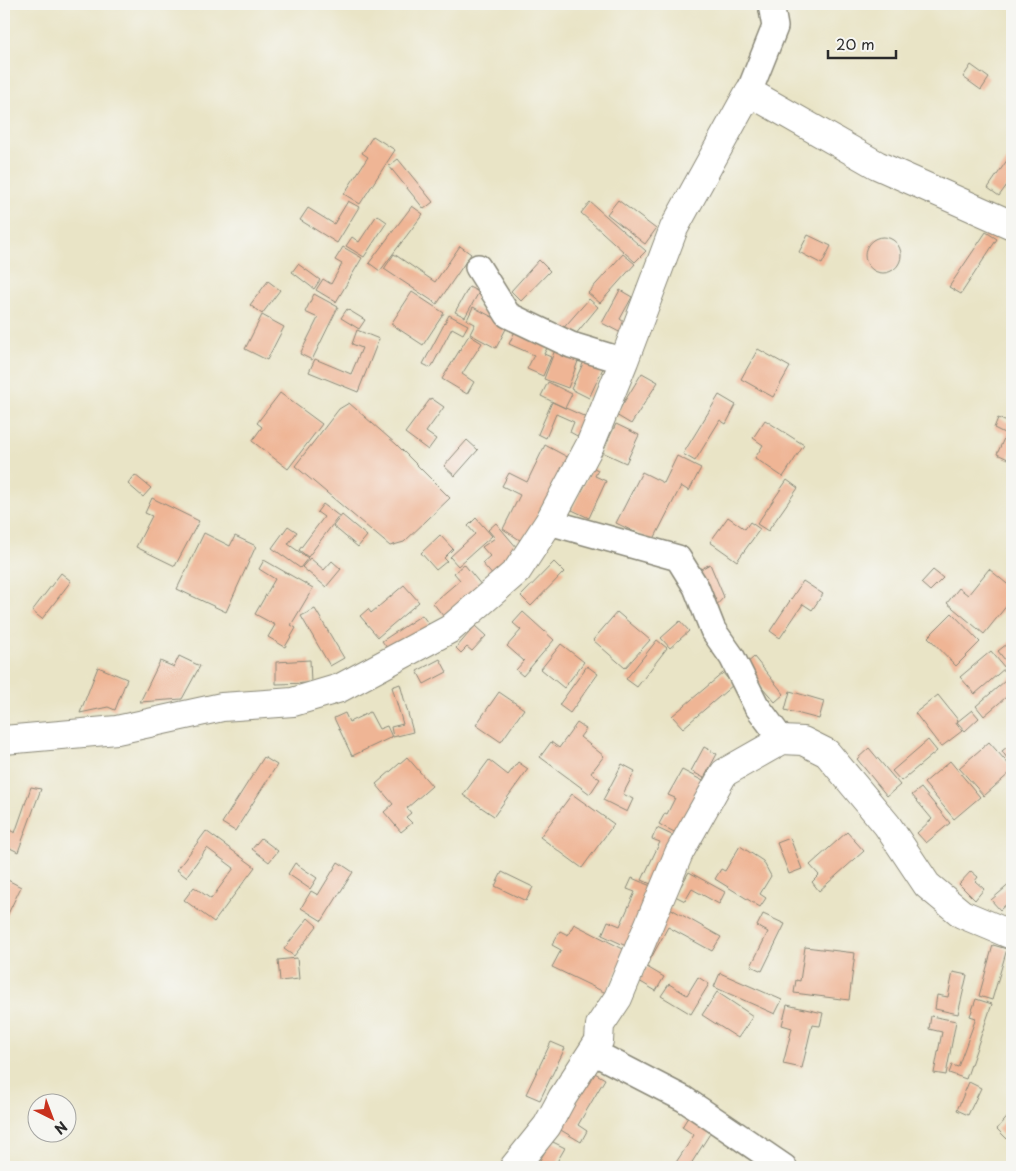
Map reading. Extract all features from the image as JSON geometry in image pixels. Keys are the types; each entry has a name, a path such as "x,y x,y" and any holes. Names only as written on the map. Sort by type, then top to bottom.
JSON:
{"street":[{"path":"4,740 117,730 222,707 293,702 340,688 450,629 517,571 549,522 590,445 674,228 749,92 775,27 771,4"},
{"path":"749,92 878,164 1012,225"},
{"path":"478,267 508,315 571,345 624,361"},
{"path":"549,522 678,558 696,587 713,630 732,657 756,705 782,740"},
{"path":"514,1167 547,1126 562,1098 600,1041 600,1025 618,998 680,853 724,773 782,740 803,741 827,753 887,825 927,885 962,914 1012,935"},
{"path":"593,1052 684,1099 784,1167"}],"building":[{"path":"971,65 989,78 981,90 963,77"},
{"path":"373,136 395,150 360,204 344,194 368,157 362,153"},
{"path":"1012,153 1012,178 999,196 988,188"},
{"path":"398,159 433,202 424,209 389,166"},
{"path":"618,200 656,229 645,244 607,214"},
{"path":"348,201 359,207 337,243 300,220 308,208 334,224"},
{"path":"590,202 646,251 635,262 581,213"},
{"path":"412,206 423,214 380,271 369,263"},
{"path":"377,215 387,222 364,257 346,246 352,237 359,242"},
{"path":"986,232 997,239 961,294 949,287"},
{"path":"808,235 831,246 822,264 799,252"},
{"path":"883,237 890,238 896,242 900,248 900,262 896,268 890,272 883,273 876,272 870,268 866,262 865,255 866,248 870,242 876,238"},
{"path":"460,246 471,254 437,304 384,269 394,254 435,282"},
{"path":"343,247 362,258 336,302 316,290 323,279 331,284 342,264 335,260"},
{"path":"623,254 635,264 600,303 588,293"},
{"path":"539,260 550,271 521,301 511,291"},
{"path":"298,264 320,280 314,289 292,272"},
{"path":"268,281 280,290 262,314 250,305"},
{"path":"469,287 479,292 465,317 455,312"},
{"path":"620,290 632,297 620,319 628,325 623,334 602,323"},
{"path":"412,292 444,313 423,345 391,324"},
{"path":"314,294 338,307 312,360 300,354 318,318 305,312"},
{"path":"589,299 598,307 575,335 560,332"},
{"path":"473,307 508,325 496,348 470,334 475,324 467,320"},
{"path":"347,309 365,320 359,329 341,318"},
{"path":"262,315 284,327 267,360 245,349"},
{"path":"449,315 468,325 463,334 452,328 431,368 423,364"},
{"path":"357,330 379,339 358,392 309,372 315,359 351,374 362,348 352,344"},
{"path":"515,331 548,346 544,354 551,357 543,376 527,369 534,355 509,344"},
{"path":"469,335 482,343 462,374 474,382 467,394 442,379"},
{"path":"556,347 580,356 568,388 544,379"},
{"path":"758,349 790,367 773,397 741,379"},
{"path":"587,355 605,364 589,398 571,389"},
{"path":"642,373 658,382 631,424 616,415"},
{"path":"548,382 572,394 565,408 541,396"},
{"path":"280,393 322,424 288,469 252,441 262,427 257,423"},
{"path":"719,395 736,405 726,424 720,420 695,461 683,454"},
{"path":"431,398 444,407 426,432 436,439 428,450 405,433"},
{"path":"552,402 588,418 579,437 570,432 574,422 556,414 546,438 538,434"},
{"path":"349,403 396,444 450,498 404,542 390,546 295,466 339,409"},
{"path":"998,418 1012,424 1012,449 1008,459 997,454 1006,434 994,428"},
{"path":"765,420 804,445 783,477 755,458 763,445 753,438"},
{"path":"616,424 639,435 626,463 602,452"},
{"path":"467,440 478,450 455,476 444,466"},
{"path":"545,445 573,460 549,508 542,505 526,544 503,529 520,495 502,486 509,473 527,482"},
{"path":"677,456 701,468 689,491 681,486 653,541 616,523 642,472 664,483"},
{"path":"592,467 598,470 595,476 606,481 589,518 572,510"},
{"path":"135,475 151,488 143,497 128,484"},
{"path":"787,480 798,488 768,531 757,524"},
{"path":"152,498 199,521 175,566 136,547 152,516 145,513"},
{"path":"323,504 339,516 308,557 299,550 324,517 317,512"},
{"path":"342,515 367,536 358,547 333,526"},
{"path":"728,517 745,529 750,522 760,529 737,561 710,542"},
{"path":"476,518 492,536 458,566 450,557 475,534 468,526"},
{"path":"496,523 523,555 495,578 482,563 490,556 482,547 495,538 488,530"},
{"path":"288,526 297,532 288,544 308,558 300,568 272,548"},
{"path":"204,533 230,546 235,536 256,546 226,612 177,589"},
{"path":"440,535 453,549 444,558 447,561 436,570 421,553"},
{"path":"310,558 324,570 332,561 341,569 326,587 302,567"},
{"path":"264,560 313,588 291,625 296,628 285,647 268,637 275,625 255,614 275,579 259,569"},
{"path":"554,562 564,572 531,606 521,596"},
{"path":"464,564 482,586 444,617 433,603 460,580 454,573"},
{"path":"710,564 724,597 713,609 699,570"},
{"path":"989,569 1012,588 1012,599 984,634 947,603 959,588 968,595"},
{"path":"933,570 943,578 930,591 921,583"},
{"path":"61,573 71,581 42,619 32,611"},
{"path":"803,581 823,594 812,610 803,604 780,638 770,631"},
{"path":"404,585 419,602 378,637 360,616 368,609 371,613"},
{"path":"315,609 344,658 330,666 301,616"},
{"path":"523,612 554,640 523,676 516,670 524,661 507,646 521,630 513,623"},
{"path":"617,612 650,640 625,668 593,640"},
{"path":"952,613 980,642 956,666 928,637"},
{"path":"422,615 430,626 390,652 382,641"},
{"path":"680,621 689,631 670,648 661,638"},
{"path":"475,626 486,636 472,651 467,647 461,653 456,648"},
{"path":"657,640 667,648 637,687 626,679"},
{"path":"1012,640 1012,669 998,651"},
{"path":"561,644 584,662 564,688 541,669"},
{"path":"991,651 1005,668 975,694 960,677"},
{"path":"179,656 200,666 182,699 140,702 160,661 174,667"},
{"path":"754,657 784,694 775,702 744,666"},
{"path":"440,659 447,672 424,684 417,671"},
{"path":"310,660 311,683 276,684 276,662"},
{"path":"587,666 598,674 570,713 559,705"},
{"path":"98,667 127,679 115,710 108,707 80,713"},
{"path":"723,673 733,685 683,728 672,716"},
{"path":"1012,675 1012,692 984,716 976,706"},
{"path":"400,684 413,732 393,737 391,727 403,724 392,687"},
{"path":"790,691 824,701 819,719 785,710"},
{"path":"499,692 524,709 501,742 476,725"},
{"path":"938,695 958,720 955,722 962,731 941,747 915,713"},
{"path":"972,710 979,718 965,731 957,722"},
{"path":"370,712 379,729 387,726 392,737 352,756 334,718 345,713 349,722"},
{"path":"577,723 586,729 580,737 604,756 591,773 600,779 590,794 540,757 551,742 559,748"},
{"path":"928,740 937,751 901,781 892,771"},
{"path":"989,742 1012,768 1012,771 984,796 959,768"},
{"path":"1012,743 1012,765 1002,751"},
{"path":"704,747 717,754 704,778 691,771"},
{"path":"869,748 900,785 887,796 857,759"},
{"path":"264,757 277,765 235,831 222,823"},
{"path":"407,757 432,786 407,808 411,813 406,817 412,823 401,832 384,812 393,804 376,784"},
{"path":"489,760 508,775 518,762 528,769 494,816 463,795"},
{"path":"950,761 980,797 954,819 924,783"},
{"path":"622,764 635,771 623,794 633,799 627,812 603,800"},
{"path":"682,770 705,782 678,834 659,824 665,813 667,814 675,798 668,795"},
{"path":"31,787 41,789 18,852 4,845 4,827 15,833"},
{"path":"921,788 950,823 926,843 917,833 932,819 912,795"},
{"path":"572,794 614,824 582,868 540,837"},
{"path":"657,828 676,837 653,885 642,880 660,842 652,839"},
{"path":"206,831 255,867 214,922 184,900 194,887 211,899 234,868 207,848 186,877 177,870"},
{"path":"847,832 864,851 819,891 812,882 819,875 810,865"},
{"path":"261,838 278,851 269,862 252,849"},
{"path":"790,838 802,869 789,874 777,843"},
{"path":"740,846 763,861 771,876 760,894 766,898 760,907 715,879 721,869 725,871"},
{"path":"338,862 353,872 322,921 301,908 311,891 318,895"},
{"path":"295,863 317,878 310,889 288,874"},
{"path":"971,871 978,877 975,881 984,889 975,900 959,884"},
{"path":"502,872 533,887 526,901 495,886"},
{"path":"689,872 725,892 719,904 692,889 685,901 675,896"},
{"path":"4,878 21,887 4,922"},
{"path":"632,878 653,887 626,946 602,935 608,921 620,926 635,892 627,889"},
{"path":"1012,882 1012,899 1000,910 991,900"},
{"path":"666,906 721,937 712,951 668,927 650,960 639,954"},
{"path":"763,914 785,924 762,971 751,966 768,932 757,926"},
{"path":"308,918 317,926 294,956 284,949"},
{"path":"574,924 627,951 606,993 552,967 561,950 552,945 560,931 568,935"},
{"path":"993,945 1007,949 992,1000 979,996"},
{"path":"805,947 855,953 849,1000 794,993 796,980 800,981"},
{"path":"297,958 299,979 280,981 278,960"},
{"path":"647,967 664,977 656,991 639,981"},
{"path":"953,972 967,975 958,1014 935,1009 937,995 948,997"},
{"path":"720,973 782,1000 775,1014 714,987"},
{"path":"698,977 709,984 691,1014 661,996 669,984 687,995"},
{"path":"717,992 753,1016 738,1038 702,1015"},
{"path":"976,999 992,1004 966,1079 949,1073 952,1065 958,1067 976,1018 970,1016"},
{"path":"787,1005 823,1013 820,1026 812,1025 802,1068 783,1064 792,1028 782,1025"},
{"path":"931,1016 956,1021 946,1075 934,1073 942,1032 929,1029"},
{"path":"551,1042 565,1048 540,1100 526,1094"},
{"path":"593,1072 605,1079 578,1125 587,1131 581,1142 559,1129"},
{"path":"969,1082 981,1088 968,1115 957,1110"},
{"path":"1012,1112 1012,1144 997,1129"},
{"path":"688,1117 711,1132 689,1167 673,1167 694,1135 682,1127"},
{"path":"551,1141 565,1148 554,1167 536,1167"}]}
